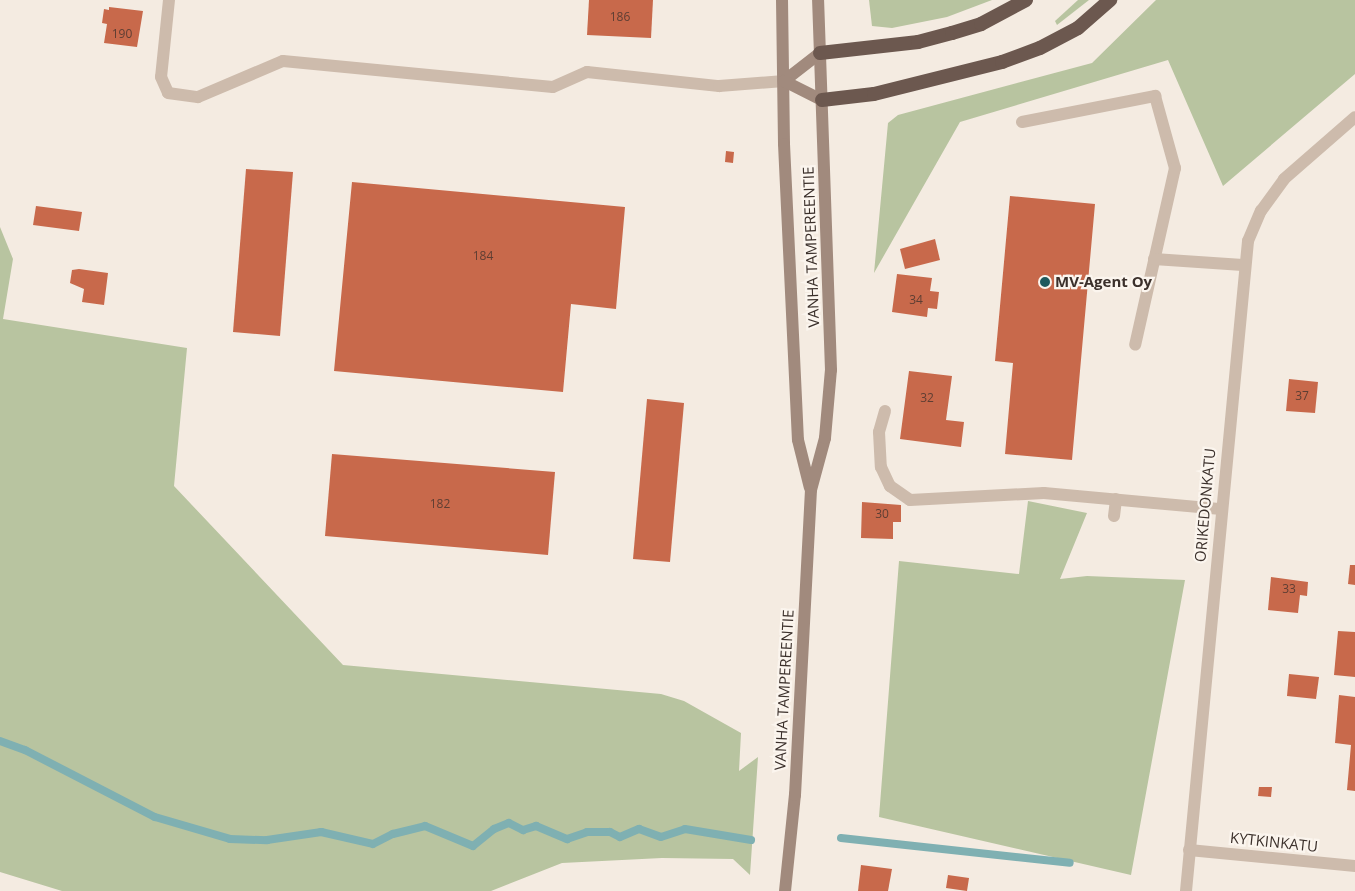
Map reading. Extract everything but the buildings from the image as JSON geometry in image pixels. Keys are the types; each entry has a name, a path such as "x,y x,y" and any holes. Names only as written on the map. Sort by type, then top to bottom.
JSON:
{"highway":[{"path":"820,53 918,42 981,24 1026,0"},
{"path":"822,100 874,94 1002,62 1040,48 1078,28 1110,0"}],"main road":[{"name":"VANHA TAMPEREENTIE","path":"782,0 784,144 798,440 811,490"},
{"name":"VANHA TAMPEREENTIE","path":"785,891 795,795 811,490 825,438 831,370 818,0"},
{"path":"820,53 784,81 822,100"}],"street":[{"path":"169,0 161,77 168,93 198,97 283,60 553,87 587,72 719,86 784,81"},
{"path":"1022,122 1155,96 1175,168 1135,345"},
{"name":"ORIKEDONKATU","path":"1186,891 1243,266 1254,224 1270,197 1284,179 1355,117"},
{"path":"1154,259 1243,266"},
{"path":"885,411 879,432 881,467 890,486 910,500 1044,492 1221,509"},
{"path":"1114,516 1116,499"},
{"name":"KYTKINKATU","path":"1189,850 1355,866"}],"green space":[{"path":"869,0 992,0 947,17 892,28 872,26"},
{"path":"1078,0 1089,0 1057,25 1055,21"},
{"path":"1156,0 1355,0 1355,74 1223,186 1168,60 960,122 874,273 888,123 898,115 1092,63"},
{"path":"0,227 13,259 3,319 187,348 174,486 343,665 661,694 684,701 741,733 739,771 758,757 750,875 733,859 662,858 562,863 491,891 62,891 0,872"},
{"path":"1028,501 1087,513 1060,579 1087,576 1185,580 1131,875 879,817 899,561 1019,574"}],"waterway":[{"path":"0,741 25,750 155,817 230,839 267,840 321,832 373,844 393,834 425,826 473,846 494,829 509,823 523,830 536,826 567,839 587,832 610,832 620,837 639,829 661,837 685,829 751,840"},
{"path":"841,838 1070,863"}],"place":[{"name":"MV-Agent Oy","path":"1045,282"}]}
